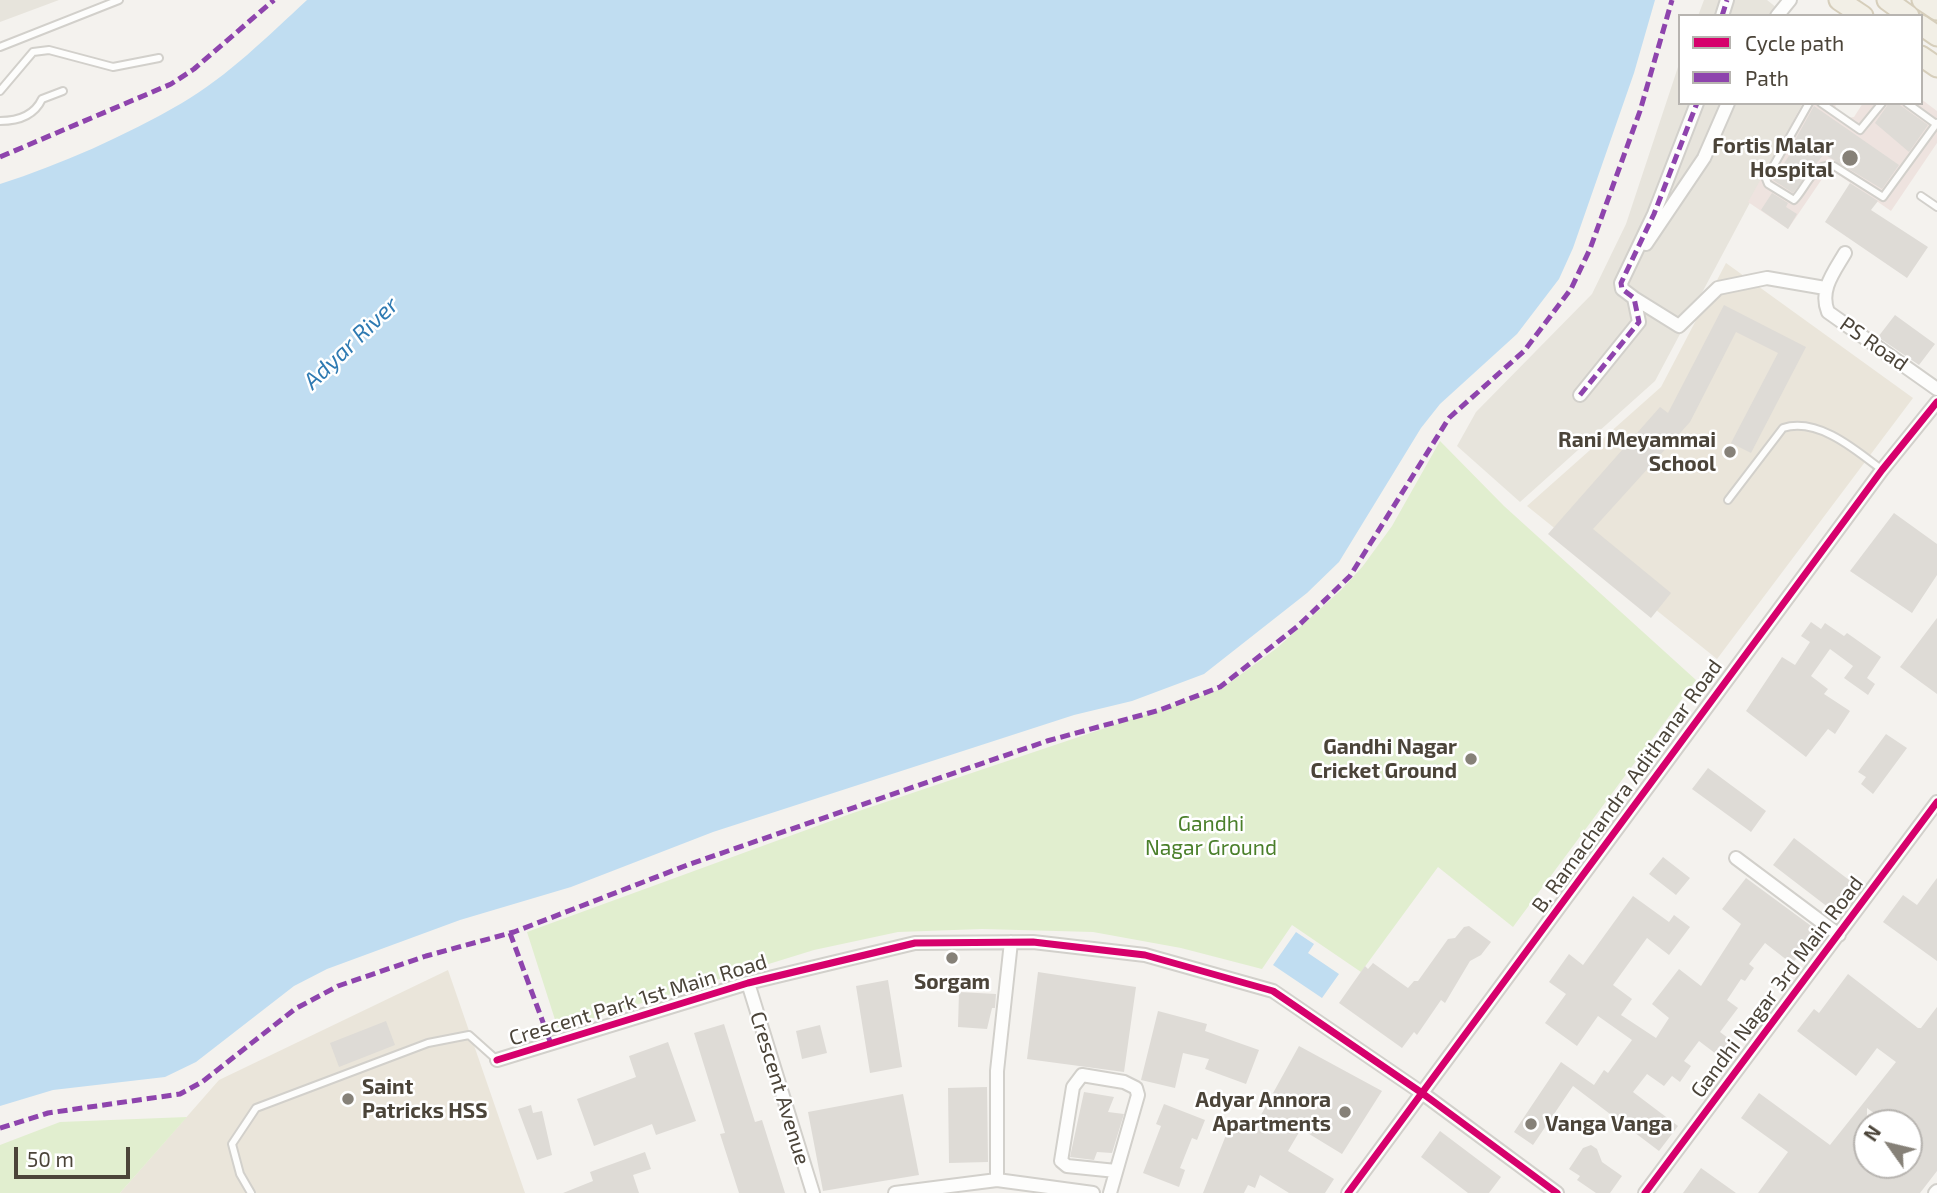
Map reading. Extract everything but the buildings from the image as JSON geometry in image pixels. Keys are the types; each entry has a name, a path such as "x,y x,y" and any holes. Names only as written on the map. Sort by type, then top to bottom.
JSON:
{"main road":[{"path":"1839,0 1860,14"},
{"path":"1886,0 1906,14"},
{"path":"1922,0 1937,10"}],"street":[{"path":"1779,14 1790,0"},
{"path":"1696,105 1654,214 1621,283 1622,289 1679,326 1718,288 1767,278 1825,288 1845,253"},
{"path":"1621,283 1704,158 1727,105"},
{"name":"PS Road","path":"1825,288 1824,303 1828,312 1937,389"},
{"path":"1580,395 1639,322 1634,298"},
{"name":"B. Ramachandra Adithanar Road","path":"1348,1193 1882,470 1937,401"},
{"name":"Gandhi Nagar 3rd Main Road","path":"1644,1193 1937,802"},
{"path":"1736,858 1839,935"},
{"path":"997,1180 996,1071 1011,942"},
{"name":"Crescent Park 1st Main Road","path":"497,1060 748,983 915,943 1033,942 1145,955 1273,991 1422,1093 1557,1193"},
{"name":"Crescent Avenue","path":"748,983 813,1193"},
{"path":"1110,1193 1138,1095 1136,1088 1124,1082 1082,1075 1073,1087 1061,1161 1067,1166 1116,1171"},
{"path":"895,1193 997,1180 1093,1193"}],"lane":[{"path":"0,47 119,0"},
{"path":"0,91 33,52 49,50 113,67 159,58"},
{"path":"0,121 28,115 38,108 42,99 63,91"},
{"path":"1808,105 1766,179 1768,184 1793,200 1818,169 1825,165 1834,166 1883,197 1937,123 1911,105"},
{"path":"1824,105 1860,130 1880,105"},
{"path":"1921,196 1937,207"},
{"path":"1728,500 1783,428 1790,425 1825,433 1851,446 1882,470"},
{"path":"250,1193 240,1174 232,1144 256,1108 428,1043 455,1037 469,1035 497,1060"}],"shaded area":[{"path":"0,0 59,0 0,22"},
{"path":"1704,0 1767,0 1784,14 1699,14"},
{"path":"1678,67 1678,105 1802,105 1655,381 1520,502 1457,446 1476,412 1592,294 1626,224"},
{"name":"Fortis Malar Hospital","path":"1923,100 1937,111 1937,143 1891,211 1836,173 1824,176 1788,229 1748,202 1802,105 1836,105 1835,109 1847,118 1854,117 1862,105 1923,105"},
{"name":"Rani Meyammai School","path":"1726,263 1913,398 1717,659 1527,506 1661,387"},
{"name":"Saint Patricks HSS","path":"448,970 525,1193 120,1193 219,1080"}],"green space":[{"name":"Gandhi Nagar Ground","path":"1440,441 1504,506 1696,680 1513,927 1438,867 1361,972 1292,925 1262,969 1181,948 1093,932 982,929 898,932 814,950 558,1029 527,932 850,814 1221,689 1277,648 1341,590 1363,566 1392,526"},
{"path":"187,1117 120,1193 0,1193 0,1145 60,1122"}],"water":[{"name":"Adyar River","path":"307,0 1655,0 1634,73 1573,248 1559,279 1517,334 1440,404 1421,428 1339,562 1307,593 1204,674 1132,701 1074,715 713,832 571,887 460,920 327,969 294,986 196,1062 165,1077 53,1090 0,1106 0,184 93,148 182,103 231,68"},
{"path":"1296,932 1314,944 1308,953 1339,974 1322,998 1273,965"}],"marked path":[{"path":"0,157 171,84 194,69 274,0"},
{"path":"0,1128 48,1113 180,1094 202,1082 295,1009 338,986 426,956 514,932 690,864 1047,741 1160,710 1220,687 1298,626 1350,576 1449,418 1524,351 1571,289 1590,249 1640,111 1672,0"},
{"path":"1723,14 1727,0"},
{"path":"1580,395 1639,322 1634,298 1622,289 1621,283 1654,214 1696,105"},
{"path":"510,933 551,1044"}],"cycle path":[{"path":"1348,1193 1882,470 1937,402"},
{"path":"1645,1193 1937,802"},
{"path":"497,1060 748,983 915,943 1033,942 1145,955 1273,991 1422,1093 1557,1193"}],"place":[{"name":"Fortis Malar Hospital","path":"1850,158"},
{"name":"Rani Meyammai School","path":"1730,452"},
{"name":"Gandhi Nagar Cricket Ground","path":"1471,759"},
{"name":"Sorgam","path":"952,958"},
{"name":"Saint Patricks HSS","path":"348,1099"},
{"name":"Adyar Annora Apartments","path":"1345,1112"},
{"name":"Vanga Vanga","path":"1531,1124"}]}
